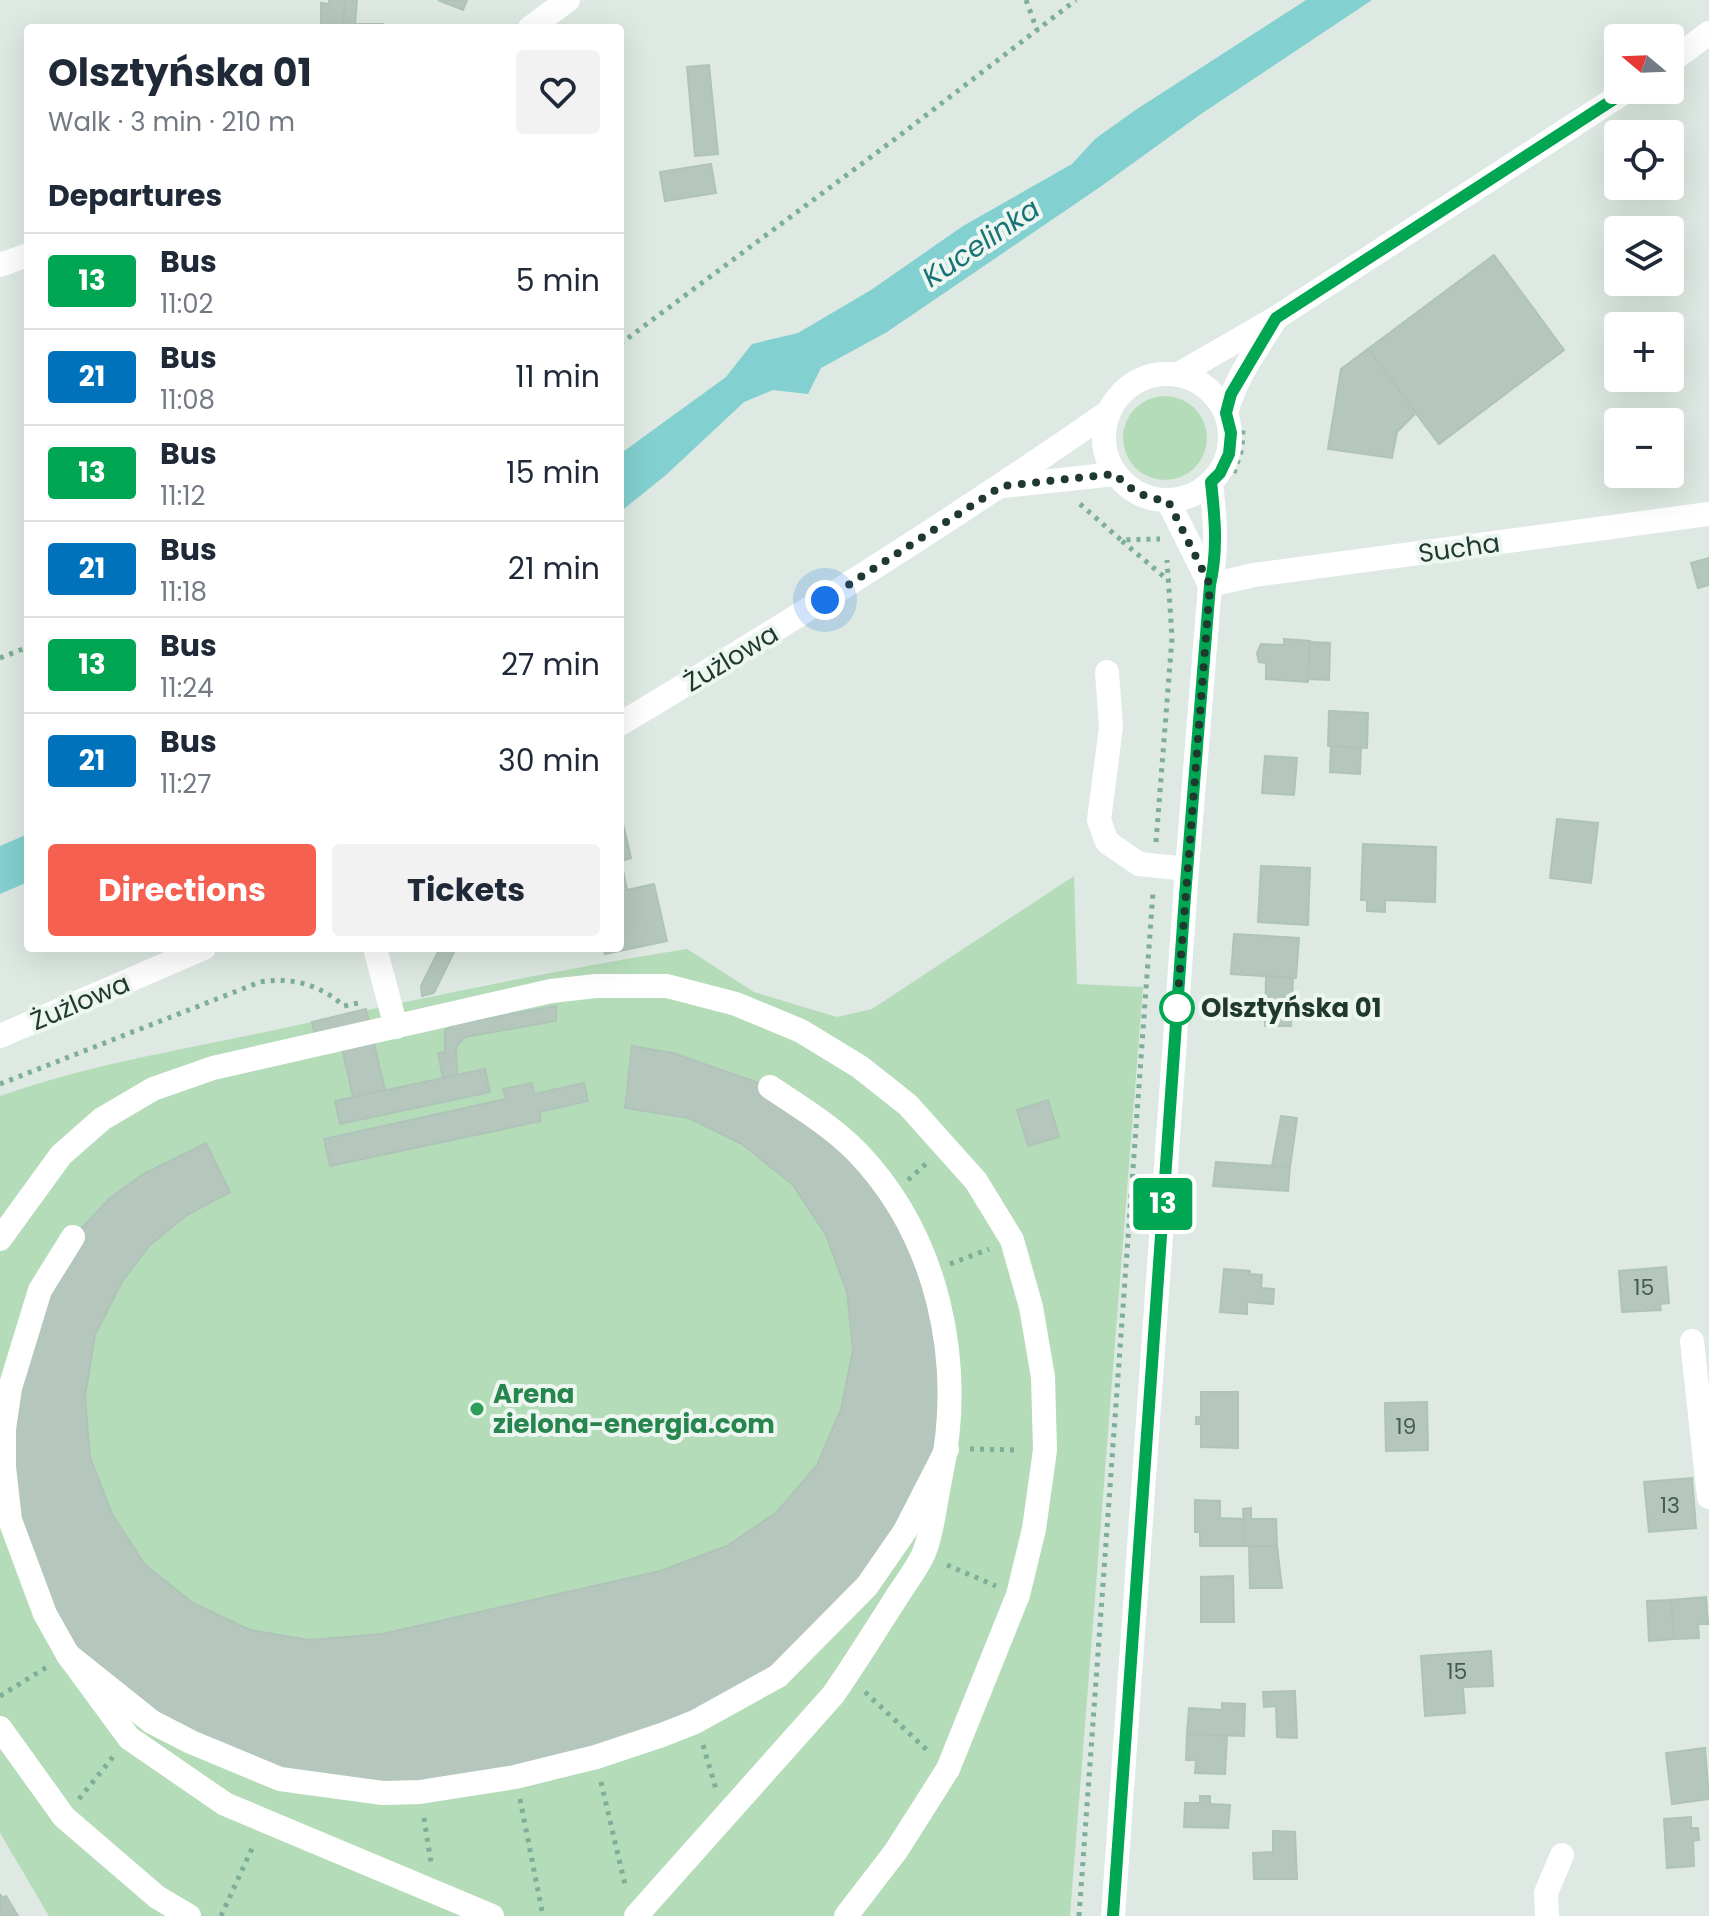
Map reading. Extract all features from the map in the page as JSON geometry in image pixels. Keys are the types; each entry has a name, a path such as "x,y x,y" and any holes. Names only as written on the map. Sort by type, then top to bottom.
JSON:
{"street":[{"path":"535,24 568,0"},
{"path":"1684,52 1709,33"},
{"path":"1179,374 1276,318 1623,104"},
{"path":"0,265 24,256"},
{"path":"1113,1916 1187,869 1220,473 1229,454 1235,420 1231,394 1276,318"},
{"path":"1221,482 1188,498 1168,501 1147,499 1129,489 1115,474 1105,454 1103,433 1108,412 1120,394 1137,381 1157,374 1179,374 1199,382 1215,395 1235,420"},
{"name":"Żużlowa","path":"624,722 799,617 1002,486 1108,412"},
{"name":"Żużlowa","path":"1002,486 1115,474"},
{"path":"1168,501 1210,585"},
{"name":"Sucha","path":"1210,585 1254,575 1709,514"},
{"path":"1107,672 1111,727 1099,820 1107,842 1139,864 1187,869"},
{"name":"Żużlowa","path":"0,1036 195,952"},
{"path":"376,952 396,1027"},
{"path":"0,1239 61,1155 102,1119 153,1089 213,1068 551,991 596,986 667,986 736,1004 801,1031 860,1067 908,1105 976,1181 1012,1240 1031,1307 1043,1377 1045,1450 1034,1529 1018,1595 948,1769 896,1851 846,1916"},
{"path":"632,1909 725,1815 833,1695 847,1675 923,1555 947,1449 949,1372 942,1315 915,1232 892,1194 857,1151 770,1087"},
{"path":"73,1237 40,1290 10,1388 4,1429 4,1467 10,1520 45,1614 68,1655 129,1738 225,1804 492,1916"},
{"path":"1692,1341 1709,1497"},
{"path":"68,1655 152,1722 231,1760 280,1779 383,1793 420,1792 515,1777 596,1757 695,1722 778,1676 867,1586 905,1531 947,1449"},
{"path":"0,1728 64,1817 157,1897 189,1916"},
{"path":"1547,1916 1546,1893 1562,1855"}],"path":[{"path":"1026,0 1037,30"},
{"path":"624,341 1076,0"},
{"path":"1221,482 1242,449 1235,420"},
{"path":"1079,502 1169,581"},
{"path":"1121,540 1164,539 1166,544"},
{"path":"1079,1916 1172,638 1167,556"},
{"path":"0,658 24,649"},
{"path":"0,1084 260,982 280,979 298,981 330,994 344,1006 389,995"},
{"path":"892,1194 946,1146"},
{"path":"930,1272 1012,1240"},
{"path":"947,1449 1045,1450"},
{"path":"923,1555 1018,1595"},
{"path":"0,1696 68,1655"},
{"path":"847,1675 948,1769"},
{"path":"695,1722 725,1815"},
{"path":"64,1817 129,1738"},
{"path":"596,1757 632,1909"},
{"path":"515,1777 543,1916"},
{"path":"420,1792 435,1892"},
{"path":"221,1916 264,1822"}],"green space":[{"path":"1165,396 1181,399 1195,408 1204,422 1207,438 1204,454 1195,468 1181,477 1165,480 1149,477 1135,468 1126,454 1123,438 1126,422 1135,408 1149,399"},
{"path":"1074,876 1077,984 1143,987 1070,1916 49,1916 0,1833 0,1096 66,1075 134,1059 478,987 687,949 754,992 837,1017 872,1009"}],"water":[{"name":"Kucelinka","path":"1306,0 1372,0 1201,114 887,332 821,368 808,394 773,390 744,402 666,475 624,509 624,451 726,377 752,344 798,333 871,290 963,226 1072,164 1095,139"},
{"path":"24,836 24,884 0,894 0,846"}],"building":[{"path":"329,0 345,0 343,24 321,24 321,3 329,4"},
{"path":"345,0 357,0 355,24 343,24"},
{"path":"438,0 467,0 463,10"},
{"path":"709,65 718,154 695,156 687,67"},
{"path":"711,164 716,193 665,201 660,172"},
{"path":"1494,255 1564,350 1439,444 1368,349"},
{"path":"1368,349 1416,413 1397,432 1392,458 1328,449 1341,369"},
{"path":"1709,558 1709,585 1698,588 1691,563"},
{"path":"1284,639 1310,641 1308,682 1266,679 1266,663 1259,662 1257,653 1261,644 1284,645"},
{"path":"1310,642 1330,643 1329,680 1308,679"},
{"path":"1329,711 1368,713 1367,748 1328,746"},
{"path":"1331,746 1361,748 1360,774 1330,772"},
{"path":"1265,756 1297,758 1294,795 1262,793"},
{"path":"1557,819 1598,823 1591,883 1550,878"},
{"path":"624,828 631,858 624,860"},
{"path":"1363,844 1436,847 1435,902 1385,900 1385,912 1367,911 1367,900 1361,900"},
{"path":"1261,866 1310,868 1308,925 1258,922"},
{"path":"624,876 627,890 654,884 667,941 624,950"},
{"path":"1234,934 1299,938 1296,978 1231,974"},
{"path":"438,952 454,952 434,993 422,996 421,986"},
{"path":"1266,976 1293,978 1291,1026 1265,1026"},
{"path":"556,1006 556,1021 465,1037 456,1047 457,1075 443,1078 438,1053 445,1052 445,1030 455,1024"},
{"path":"366,1009 385,1090 353,1097 340,1039 317,1044 312,1022"},
{"path":"632,1046 673,1053 770,1087 892,1194 949,1372 947,1449 867,1586 778,1676 596,1757 383,1793 231,1760 68,1655 4,1467 40,1290 73,1237 110,1198 143,1174 206,1143 230,1192 187,1215 150,1245 123,1280 95,1335 85,1397 90,1457 112,1514 145,1565 193,1603 250,1630 309,1640 382,1634 660,1571 727,1546 777,1512 817,1465 841,1409 853,1350 847,1292 826,1235 793,1185 742,1144 689,1118 625,1108"},
{"path":"485,1069 490,1092 340,1124 335,1101"},
{"path":"532,1083 534,1094 584,1083 588,1101 539,1112 541,1121 330,1166 324,1139 506,1099 503,1089"},
{"path":"1048,1100 1059,1137 1028,1146 1017,1110"},
{"path":"1281,1116 1297,1118 1290,1167 1272,1166"},
{"path":"1216,1162 1290,1167 1288,1191 1213,1186"},
{"path":"1666,1267 1669,1303 1660,1304 1661,1310 1622,1312 1619,1271"},
{"path":"1224,1269 1262,1275 1261,1288 1274,1289 1273,1304 1247,1302 1247,1314 1220,1312"},
{"path":"1201,1392 1238,1392 1238,1448 1201,1447 1201,1424 1196,1424 1196,1417 1201,1417"},
{"path":"1427,1402 1428,1450 1386,1451 1385,1403"},
{"path":"1692,1478 1696,1528 1649,1532 1644,1482"},
{"path":"1195,1500 1220,1501 1220,1518 1243,1519 1245,1546 1200,1546 1200,1532 1195,1532"},
{"path":"1251,1508 1251,1519 1276,1519 1277,1546 1245,1546 1243,1509"},
{"path":"1249,1546 1277,1546 1282,1588 1250,1588"},
{"path":"1233,1576 1234,1622 1201,1622 1201,1577"},
{"path":"1706,1597 1708,1624 1698,1624 1699,1638 1674,1639 1671,1600"},
{"path":"1671,1600 1674,1639 1649,1641 1647,1601"},
{"path":"1491,1651 1493,1686 1463,1687 1465,1713 1425,1716 1421,1656"},
{"path":"1295,1691 1297,1738 1277,1737 1276,1706 1264,1707 1263,1692"},
{"path":"1222,1703 1245,1704 1244,1736 1187,1734 1189,1708 1222,1710"},
{"path":"1187,1734 1227,1736 1225,1774 1195,1773 1196,1760 1186,1760"},
{"path":"1705,1748 1709,1799 1672,1804 1666,1753"},
{"path":"1200,1796 1210,1796 1210,1804 1230,1805 1228,1828 1184,1827 1185,1803 1200,1803"},
{"path":"1691,1817 1691,1828 1698,1828 1699,1840 1693,1841 1694,1866 1667,1868 1664,1819"},
{"path":"1273,1831 1295,1832 1297,1879 1254,1879 1253,1853 1273,1852"},
{"path":"0,1894 2,1898 6,1896 18,1916 0,1916"}],"bus line":[{"name":"13","path":"1113,1916 1187,869 1210,585 1217,537 1211,482 1220,473 1229,454 1231,433 1226,413 1231,394 1276,318 1607,104"}],"place":[{"name":"Olsztyńska 01","path":"1177,1008"},
{"name":"Arena zielona-energia.com","path":"477,1409"}],"route":[{"path":"825,600 1002,486 1115,474 1129,489 1147,499 1168,501 1210,585 1177,1008"}]}
